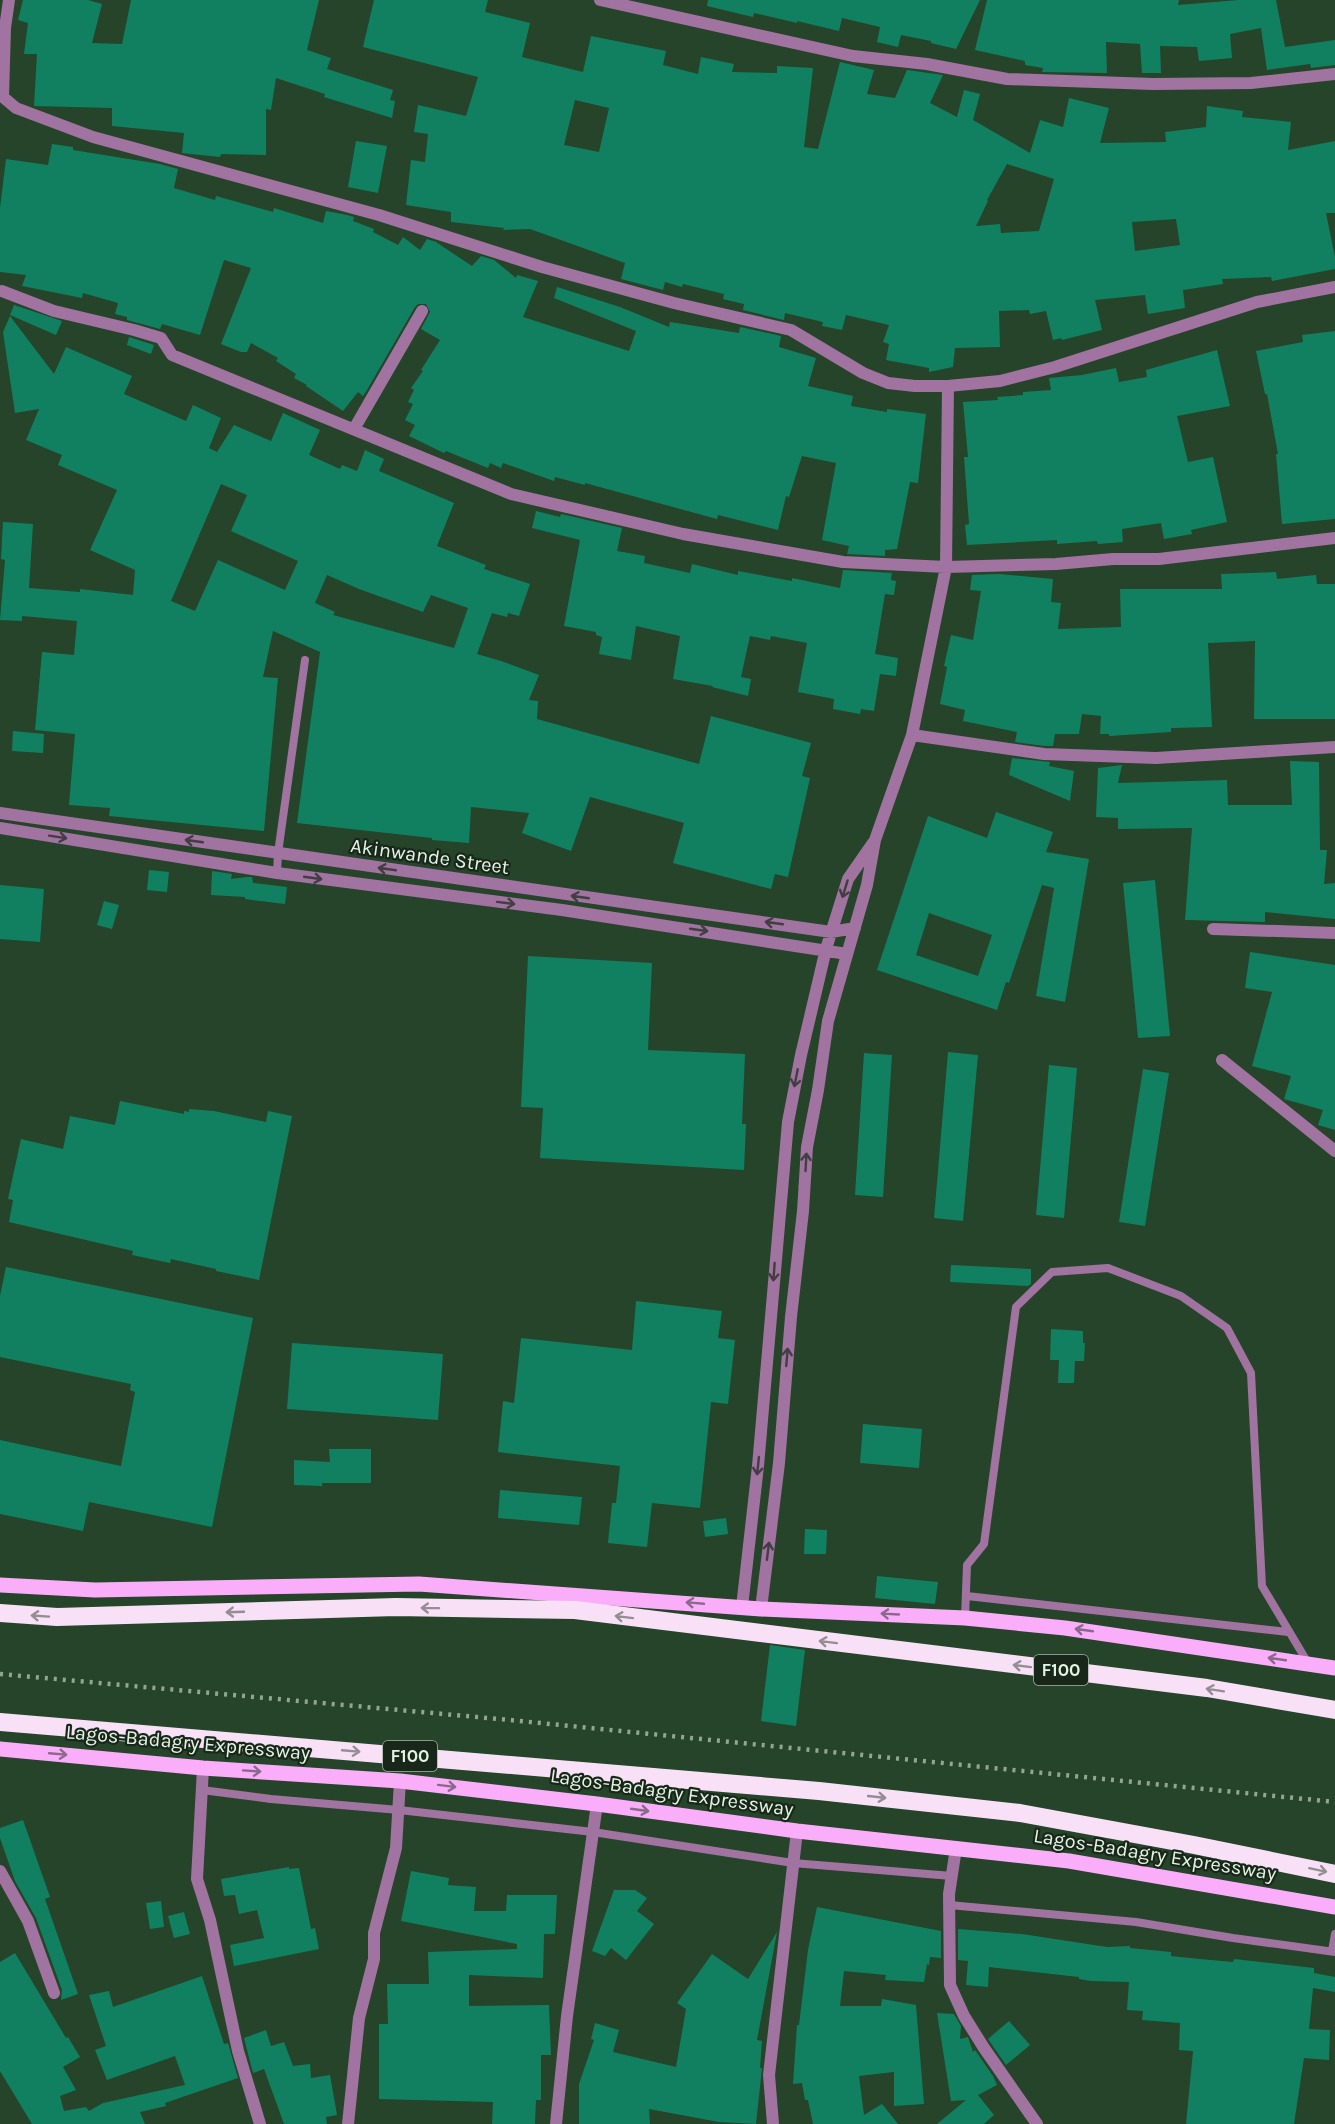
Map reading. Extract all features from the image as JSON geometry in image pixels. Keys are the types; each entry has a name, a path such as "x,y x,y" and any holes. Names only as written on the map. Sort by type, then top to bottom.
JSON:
{"highway":[{"name":"F100","path":"0,1613 57,1617 396,1607 575,1610 1207,1688 1335,1710"},
{"name":"Lagos-Badagry Expressway","path":"0,1722 807,1790 1008,1811 1194,1845 1335,1874"}],"main road":[{"path":"0,1585 95,1590 419,1584 761,1609 964,1618 1065,1628 1335,1668"},
{"name":"Lagos-Badagry Expressway","path":"0,1749 203,1768 400,1780 797,1831 1080,1863 1335,1907"}],"street":[{"path":"9,0 1,98 16,108 93,137 379,215 564,273 674,303 791,330 863,373 888,382 915,386 948,386 1000,381 1044,370 1257,302 1335,288"},
{"path":"600,0 853,56 927,64 1007,79 1153,84 1251,83 1335,74"},
{"path":"2,291 54,311 161,338 172,355 511,494 683,534 843,562 946,567 1160,559 1335,538"},
{"path":"354,429 422,312"},
{"path":"761,1609 779,1463 807,1147 828,1021 867,885 875,840 912,735 946,567 948,386"},
{"path":"912,735 1044,754 1156,758 1335,747"},
{"name":"Akinwande Street","path":"0,813 831,932 855,928"},
{"name":"Akinwande Street","path":"0,828 277,873 562,910 847,954"},
{"path":"742,1607 758,1466 788,1122 801,1055 831,932 848,879 875,840"},
{"path":"1213,929 1335,933"},
{"path":"1222,1060 1335,1150"},
{"path":"203,1768 197,1879 210,1920 238,2051 260,2124"},
{"path":"348,2124 359,2018 374,1959 374,1933 396,1848 400,1780"},
{"path":"556,2124 567,2016 597,1804"},
{"path":"773,2124 769,2076 797,1831"},
{"path":"956,1848 949,1905 950,1985 964,2016 984,2048 1037,2124"},
{"path":"0,1871 28,1921 54,1993"}],"lane":[{"path":"277,873 305,660"},
{"path":"964,1618 967,1565 984,1544 1016,1307 1052,1272 1108,1268 1181,1296 1227,1328 1251,1373 1262,1586 1308,1663"},
{"path":"967,1596 1288,1632"},
{"path":"202,1790 592,1832 793,1863 952,1875"},
{"path":"949,1905 1136,1922 1333,1952 1335,1934"}],"building":[{"path":"23,0 88,0 102,4 92,43 122,44 131,0 319,0 307,50 331,58 327,69 393,90 390,100 395,101 392,118 324,97 325,94 276,78 271,110 266,109 266,155 221,154 220,157 182,153 184,133 112,126 112,108 34,106 37,54 24,54 28,23 18,20"},
{"path":"374,0 488,0 485,12 530,23 522,57 583,72 591,36 666,51 663,65 698,74 701,57 734,64 732,72 777,73 777,66 813,68 804,147 818,149 840,62 874,70 867,94 895,98 907,70 943,75 930,103 957,117 964,90 980,94 973,120 1030,153 1040,120 1063,127 1069,98 1109,108 1100,143 1166,142 1165,132 1206,127 1207,106 1243,111 1242,117 1291,122 1288,150 1335,141 1335,213 1326,213 1335,257 1335,269 1272,281 1271,277 1222,279 1223,284 1183,290 1185,308 1148,314 1145,295 1095,300 1102,330 1062,340 1061,338 1053,340 1046,311 1030,314 1029,310 999,311 1000,347 955,348 953,367 929,372 929,368 886,360 889,344 883,342 889,325 846,315 842,330 822,326 823,322 785,313 784,320 743,310 744,304 723,299 724,294 665,282 663,290 621,279 625,263 530,229 503,230 504,228 451,222 451,212 406,205 411,160 425,162 428,134 414,132 418,105 466,116 478,77 363,47","holes":["575,100 609,108 599,152 564,145","1007,164 1054,179 1039,231 1001,233 1000,224 976,226","1176,219 1180,245 1135,251 1132,222"]},
{"path":"708,0 980,0 956,49 901,35 898,47 877,42 880,27 842,18 839,31 754,13 753,17 707,6"},
{"path":"987,0 1179,0 1178,5 1239,0 1276,0 1285,47 1335,40 1335,65 1311,68 1310,64 1267,70 1261,28 1230,34 1232,58 1199,61 1197,47 1160,46 1161,73 1142,73 1140,44 1106,42 1107,73 1042,72 1043,68 1025,65 1025,61 975,50"},
{"path":"356,141 387,146 378,193 348,187"},
{"path":"52,144 178,169 174,188 215,200 216,196 273,212 274,208 323,223 326,211 347,215 354,217 353,221 374,229 373,232 398,245 403,237 420,250 427,239 436,242 472,266 481,256 494,260 516,278 517,275 538,281 523,317 629,351 636,331 554,298 557,287 620,307 669,327 670,322 739,333 740,327 781,336 779,347 816,358 808,386 853,396 851,406 887,412 887,409 926,414 918,483 910,482 897,549 885,550 885,556 847,554 849,546 822,540 836,463 802,456 789,497 786,496 778,530 718,515 717,519 585,483 585,485 555,477 554,481 503,463 501,468 490,463 488,468 446,451 444,453 409,436 415,425 405,420 413,404 408,402 414,390 411,388 440,340 421,329 430,312 426,304 418,304 415,307 363,396 358,392 343,411 294,378 296,374 276,361 278,358 251,343 247,352 221,344 251,268 224,260 200,335 162,324 160,329 127,320 127,317 115,314 118,303 83,293 82,298 22,286 26,275 0,272 0,208 6,159 48,165"},
{"path":"14,305 62,321 56,335 10,315"},
{"path":"10,316 54,374 66,347 132,376 124,394 186,421 193,405 221,418 209,448 217,452 234,425 271,441 283,413 320,430 309,455 340,469 342,465 357,471 365,450 384,459 379,471 454,503 437,546 486,565 484,569 530,584 519,616 508,613 507,617 492,613 477,654 539,675 529,700 538,701 537,719 699,764 711,716 811,743 802,776 810,778 788,877 775,874 771,889 673,863 684,823 590,797 571,851 522,833 529,813 471,807 469,843 297,823 320,652 273,631 263,677 278,678 264,831 109,816 110,808 69,805 75,734 35,730 42,652 74,655 77,621 22,616 22,621 0,620 5,560 1,559 3,522 33,524 29,588 80,592 80,589 133,595 135,570 90,550 117,490 58,465 62,455 26,440 39,409 15,413 3,332","holes":["221,484 247,495 231,531 298,561 285,590 218,560 195,611 171,601","327,575 423,612 431,595 468,608 454,648 333,615 335,612 315,603"]},
{"path":"1335,331 1335,519 1282,524 1276,454 1278,454 1256,351 1303,342 1302,335"},
{"path":"129,337 154,345 151,354 127,345"},
{"path":"1217,350 1230,406 1177,416 1188,462 1213,457 1227,522 1191,530 1192,534 1164,539 1161,523 1122,529 1123,542 1057,544 1057,540 967,545 965,525 969,524 964,457 968,457 963,402 998,400 997,397 1023,395 1023,392 1051,390 1049,378 1082,375 1116,368 1119,382 1147,377 1146,370"},
{"path":"536,511 560,517 561,514 622,528 617,551 645,556 644,563 690,573 692,564 738,575 738,571 792,581 792,578 840,588 843,570 892,573 891,580 896,581 894,595 885,594 875,654 898,658 896,676 880,674 874,711 861,709 860,714 833,709 834,699 798,692 807,643 771,636 770,640 750,636 741,677 751,679 748,696 713,686 673,679 680,636 636,626 631,660 599,654 602,637 596,635 596,632 564,626 580,540 532,528"},
{"path":"1276,572 1277,579 1316,575 1317,584 1335,584 1335,719 1254,719 1255,641 1208,643 1212,727 1171,728 1171,732 1109,736 1109,734 1100,734 1101,716 1082,714 1079,734 1055,734 1053,746 1045,746 1015,742 1017,732 963,721 965,710 940,704 947,667 944,666 951,635 973,640 981,591 970,590 972,575 999,574 1053,579 1051,602 1061,603 1058,629 1121,627 1120,589 1222,589 1221,574"},
{"path":"13,731 44,734 43,753 12,751"},
{"path":"1012,758 1050,762 1049,766 1074,771 1070,801 1009,775"},
{"path":"1290,761 1319,762 1320,850 1327,850 1324,884 1335,883 1335,919 1265,912 1265,922 1185,920 1192,828 1118,829 1118,818 1096,817 1098,768 1122,765 1118,783 1227,780 1228,805 1292,805"},
{"path":"996,812 1053,832 1046,852 1089,859 1065,1002 1036,996 1054,888 1042,885 1009,983 1006,982 997,1010 877,970 928,816 987,838","holes":["929,913 992,935 978,976 916,955"]},
{"path":"149,870 169,872 167,892 147,890"},
{"path":"212,871 232,874 231,879 252,877 253,883 287,887 285,904 245,899 245,897 211,895"},
{"path":"1155,880 1170,1036 1138,1038 1123,883"},
{"path":"0,885 44,889 40,942 0,939"},
{"path":"104,901 119,905 112,929 97,925"},
{"path":"1250,952 1335,965 1335,1130 1318,1125 1323,1110 1284,1099 1291,1076 1252,1066 1272,992 1245,988"},
{"path":"528,956 652,963 648,1050 745,1054 742,1124 746,1124 744,1170 540,1158 543,1108 521,1107"},
{"path":"948,1052 978,1055 963,1221 934,1218"},
{"path":"864,1053 892,1055 883,1197 855,1195"},
{"path":"1049,1065 1077,1068 1064,1218 1036,1215"},
{"path":"1143,1069 1169,1073 1145,1226 1119,1222"},
{"path":"120,1101 184,1114 184,1111 189,1112 189,1109 214,1111 266,1122 268,1111 292,1116 259,1280 171,1259 170,1263 132,1255 133,1251 9,1222 13,1200 8,1199 21,1139 63,1149 70,1116 115,1125"},
{"path":"951,1265 1031,1269 1031,1284 1028,1286 950,1282"},
{"path":"6,1267 253,1318 212,1527 89,1502 83,1531 0,1514 0,1440 121,1466 135,1392 130,1390 131,1384 0,1357 0,1296"},
{"path":"636,1301 722,1311 718,1338 735,1340 728,1404 711,1402 700,1508 652,1503 647,1547 608,1543 612,1503 616,1503 620,1466 498,1452 503,1401 514,1403 521,1338 632,1350"},
{"path":"1051,1329 1083,1331 1084,1361 1075,1361 1074,1383 1058,1383 1059,1360 1050,1360"},
{"path":"292,1343 443,1354 438,1420 287,1409"},
{"path":"863,1424 922,1429 919,1468 860,1463"},
{"path":"329,1449 371,1449 371,1483 294,1485 294,1460 330,1462"},
{"path":"500,1490 582,1497 579,1525 498,1518"},
{"path":"726,1518 728,1534 705,1537 703,1521"},
{"path":"805,1529 827,1530 826,1554 804,1554"},
{"path":"877,1576 938,1582 935,1604 875,1598"},
{"path":"770,1645 805,1650 796,1726 761,1721"},
{"path":"23,1820 50,1897 45,1899 78,1994 61,2000 62,1990 36,1918 15,1881 0,1838 0,1828"},
{"path":"289,1867 289,1869 299,1868 311,1929 315,1928 319,1949 234,1966 230,1945 264,1938 257,1910 239,1914 235,1895 224,1896 221,1879"},
{"path":"411,1871 449,1878 448,1885 476,1887 474,1911 506,1911 507,1895 557,1895 555,1934 544,1934 543,1978 469,1975 469,2006 549,2005 551,2055 541,2055 541,2100 536,2100 535,2124 492,2124 493,2102 379,2099 379,2024 388,2024 387,1984 429,1984 428,1952 517,1949 517,1944 401,1921"},
{"path":"614,1890 635,1890 647,1898 637,1911 654,1924 626,1960 611,1948 605,1956 592,1951"},
{"path":"161,1901 164,1927 150,1929 146,1903"},
{"path":"817,1907 941,1931 941,1958 930,1957 924,1982 885,1980 886,1975 844,1971 840,2006 881,2006 882,1999 916,2005 924,2104 894,2106 894,2072 859,2076 864,2115 882,2104 898,2124 813,2124 802,2083 793,2084 797,2025 799,2025 808,1950"},
{"path":"184,1912 190,1934 174,1938 168,1916"},
{"path":"958,1929 1022,1934 1107,1947 1130,1946 1130,1948 1171,1952 1171,1956 1233,1962 1234,1959 1314,1968 1314,1973 1335,1977 1335,1992 1313,1988 1309,2029 1330,2030 1329,2060 1304,2058 1294,2124 1186,2124 1193,2051 1179,2050 1180,2023 1142,2020 1143,2011 1127,2010 1129,1982 1091,1981 1079,1979 1079,1977 989,1967 988,1987 966,1985 968,1961 958,1960"},
{"path":"777,1932 757,2040 762,2041 760,2068 762,2068 756,2124 719,2122 649,2109 650,2124 579,2124 579,2084 594,2040 591,2039 595,2023 619,2030 613,2052 676,2067 686,2009 677,2003 712,1954 748,1979"},
{"path":"15,1953 66,2038 68,2037 80,2057 63,2067 76,2090 60,2096 64,2111 86,2107 89,2111 103,2103 185,2085 175,2056 107,2080 95,2050 106,2046 89,1995 109,1991 113,2007 202,1976 224,2044 228,2043 238,2078 165,2103 166,2106 140,2112 145,2124 32,2124 0,2071 0,1962"},
{"path":"937,2013 954,2014 961,2026 960,2039 968,2037 973,2052 975,2050 997,2085 978,2095 994,2115 984,2124 937,2124 966,2100 951,2101"},
{"path":"1009,2021 1030,2045 1006,2065 988,2039"},
{"path":"266,2030 271,2046 284,2042 293,2066 310,2064 311,2078 330,2075 337,2115 326,2117 327,2124 284,2124 264,2069 253,2073 244,2038"}],"railway":[{"path":"0,1674 510,1720 1335,1802"}]}
